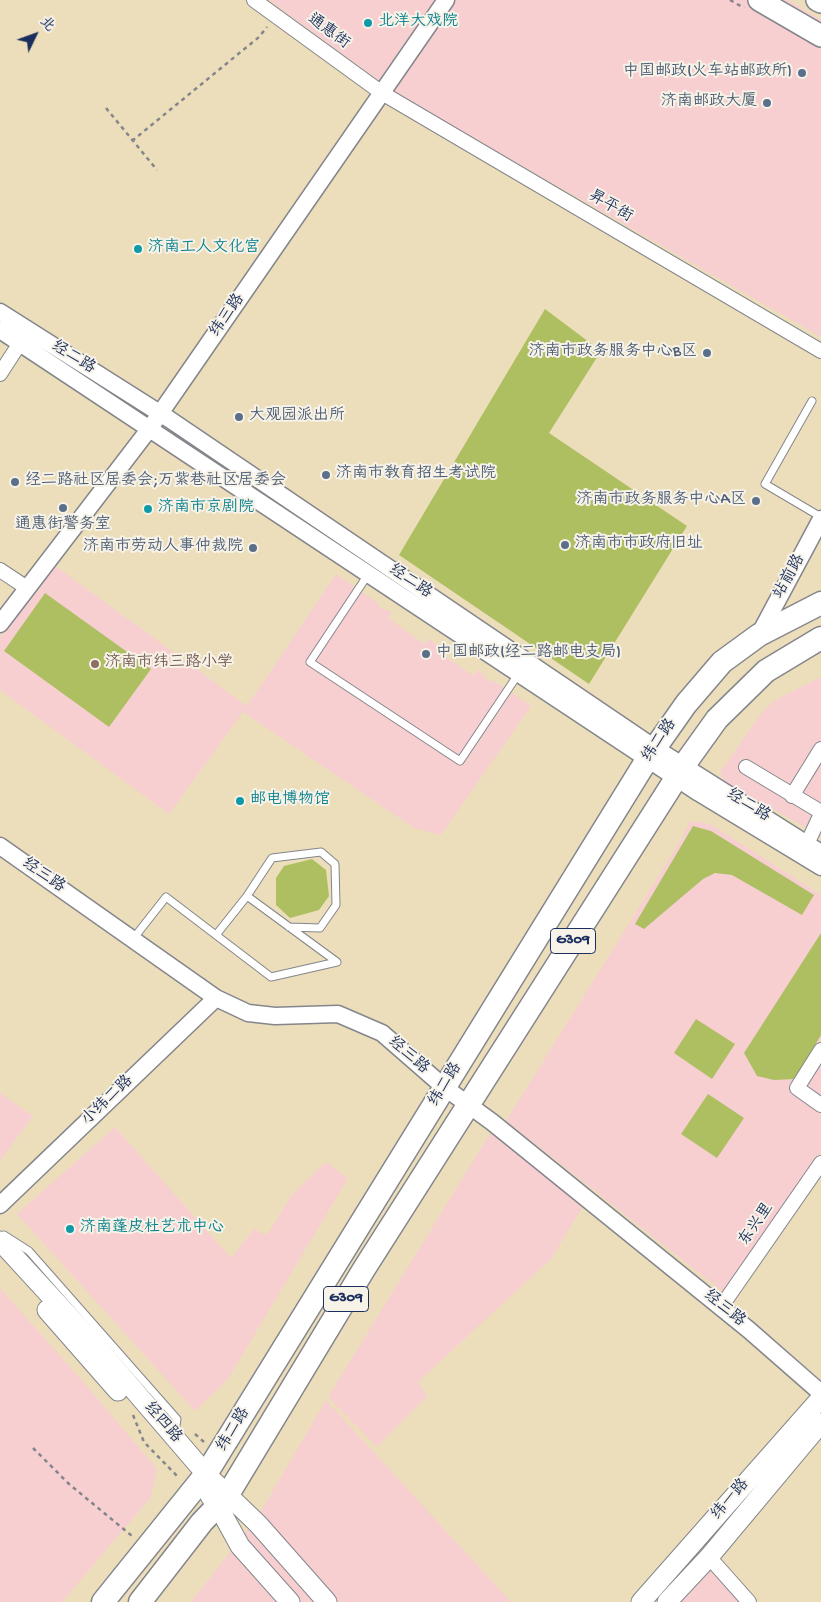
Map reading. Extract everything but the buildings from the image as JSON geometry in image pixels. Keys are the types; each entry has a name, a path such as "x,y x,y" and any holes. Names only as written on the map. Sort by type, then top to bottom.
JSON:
{"highway":[{"name":"纬二路","path":"104,1602 202,1479 651,753 686,704 722,662 759,635 821,603"},
{"name":"纬二路","path":"140,1602 202,1522 223,1501 364,1269 679,771 716,719 766,671 821,638"}],"main road":[{"path":"759,0 821,36"},
{"path":"817,0 821,2"},
{"name":"经四路","path":"0,1240 90,1339 175,1438 202,1479"},
{"name":"经四路","path":"0,1257 202,1479 223,1501 258,1524 327,1602"},
{"name":"纬一路","path":"641,1602 821,1398"},
{"name":"纬一路","path":"667,1602 709,1557 821,1423"},
{"name":"经四路","path":"223,1501 240,1546 290,1602"}],"street":[{"name":"通惠街","path":"254,0 382,93"},
{"name":"纬三路","path":"0,624 150,428 446,0"},
{"name":"昇平街","path":"382,93 821,351"},
{"name":"经二路","path":"0,312 160,413 651,753"},
{"name":"经二路","path":"0,330 520,673 679,771 821,867"},
{"path":"0,374 20,343"},
{"name":"站前路","path":"759,635 821,518"},
{"path":"0,570 28,588"},
{"path":"792,796 821,749"},
{"path":"746,767 821,813 814,848"},
{"name":"经二路","path":"679,771 814,848"},
{"name":"经三路","path":"0,846 216,998 248,1013 275,1016 338,1014 382,1033 444,1087 721,1307 821,1393"},
{"name":"小纬二路","path":"0,1205 216,998"},
{"path":"821,1050 797,1088 821,1105"},
{"name":"东兴里","path":"721,1307 821,1163"},
{"path":"709,1557 749,1602"}],"lane":[{"path":"812,401 765,484 821,518"},
{"path":"370,573 310,662 460,761 520,673"},
{"path":"216,935 247,896 272,858 321,852 335,864 336,905 320,928 288,927"},
{"path":"133,939 166,897 271,977 337,962 247,896"},
{"path":"0,1234 29,1250 176,1419 175,1438"}],"path":[{"path":"132,141 259,37 274,15"},
{"path":"106,108 157,170"},
{"path":"33,1448 69,1484 121,1528 149,1546"}],"shaded area":[{"path":"269,0 788,0 821,20 821,337 395,93"},
{"path":"54,565 247,706 336,574 378,603 377,605 386,611 392,612 388,618 425,644 429,639 439,646 437,651 474,676 478,670 491,682 493,680 531,706 441,835 414,828 243,712 169,814 0,690 0,638"},
{"path":"821,677 821,836 725,783 720,772 762,712 777,699"},
{"path":"690,821 710,824 821,895 821,1040 791,1088 821,1111 821,1153 723,1292 506,1121 681,840"},
{"path":"821,1058 821,1098 804,1087"},
{"path":"0,1093 33,1116 0,1161"},
{"path":"115,1127 231,1258 254,1229 267,1235 291,1196 326,1162 348,1178 228,1379 195,1411 17,1214"},
{"path":"491,1132 585,1203 551,1259 418,1382 427,1396 377,1447 328,1397"},
{"path":"0,1288 157,1469 151,1497 62,1602 0,1602"},
{"path":"326,1400 511,1602 191,1602 258,1516"},
{"path":"708,1559 744,1602 669,1602"}],"green space":[{"path":"545,309 601,351 549,433 687,526 589,684 399,555"},
{"path":"45,593 151,669 109,727 4,651"},
{"path":"693,826 711,831 814,895 802,915 732,875 715,873 703,879 644,929 635,924"},
{"path":"312,859 326,870 329,896 319,910 290,918 276,905 276,878 284,866"},
{"path":"821,933 821,1035 795,1079 774,1080 757,1076 744,1053"},
{"path":"696,1019 735,1044 712,1079 674,1053"},
{"path":"708,1094 744,1118 717,1158 681,1134"}],"place":[{"name":"北洋大戏院","path":"368,23"},
{"name":"中国邮政(火车站邮政所)","path":"802,73"},
{"name":"济南邮政大厦","path":"767,103"},
{"name":"济南工人文化宫","path":"138,249"},
{"name":"济南市政务服务中心B区","path":"707,353"},
{"name":"大观园派出所","path":"239,417"},
{"name":"济南市教育招生考试院","path":"326,475"},
{"name":"经二路社区居委会;万紫巷社区居委会","path":"15,482"},
{"name":"济南市政务服务中心A区","path":"756,501"},
{"name":"通惠街警务室","path":"63,508"},
{"name":"济南市京剧院","path":"148,509"},
{"name":"济南市市政府旧址","path":"565,545"},
{"name":"济南市劳动人事仲裁院","path":"253,548"},
{"name":"中国邮政(经二路邮电支局)","path":"426,654"},
{"name":"济南市纬三路小学","path":"95,664"},
{"name":"邮电博物馆","path":"240,801"},
{"name":"济南蓬皮杜艺术中心","path":"70,1229"}]}
